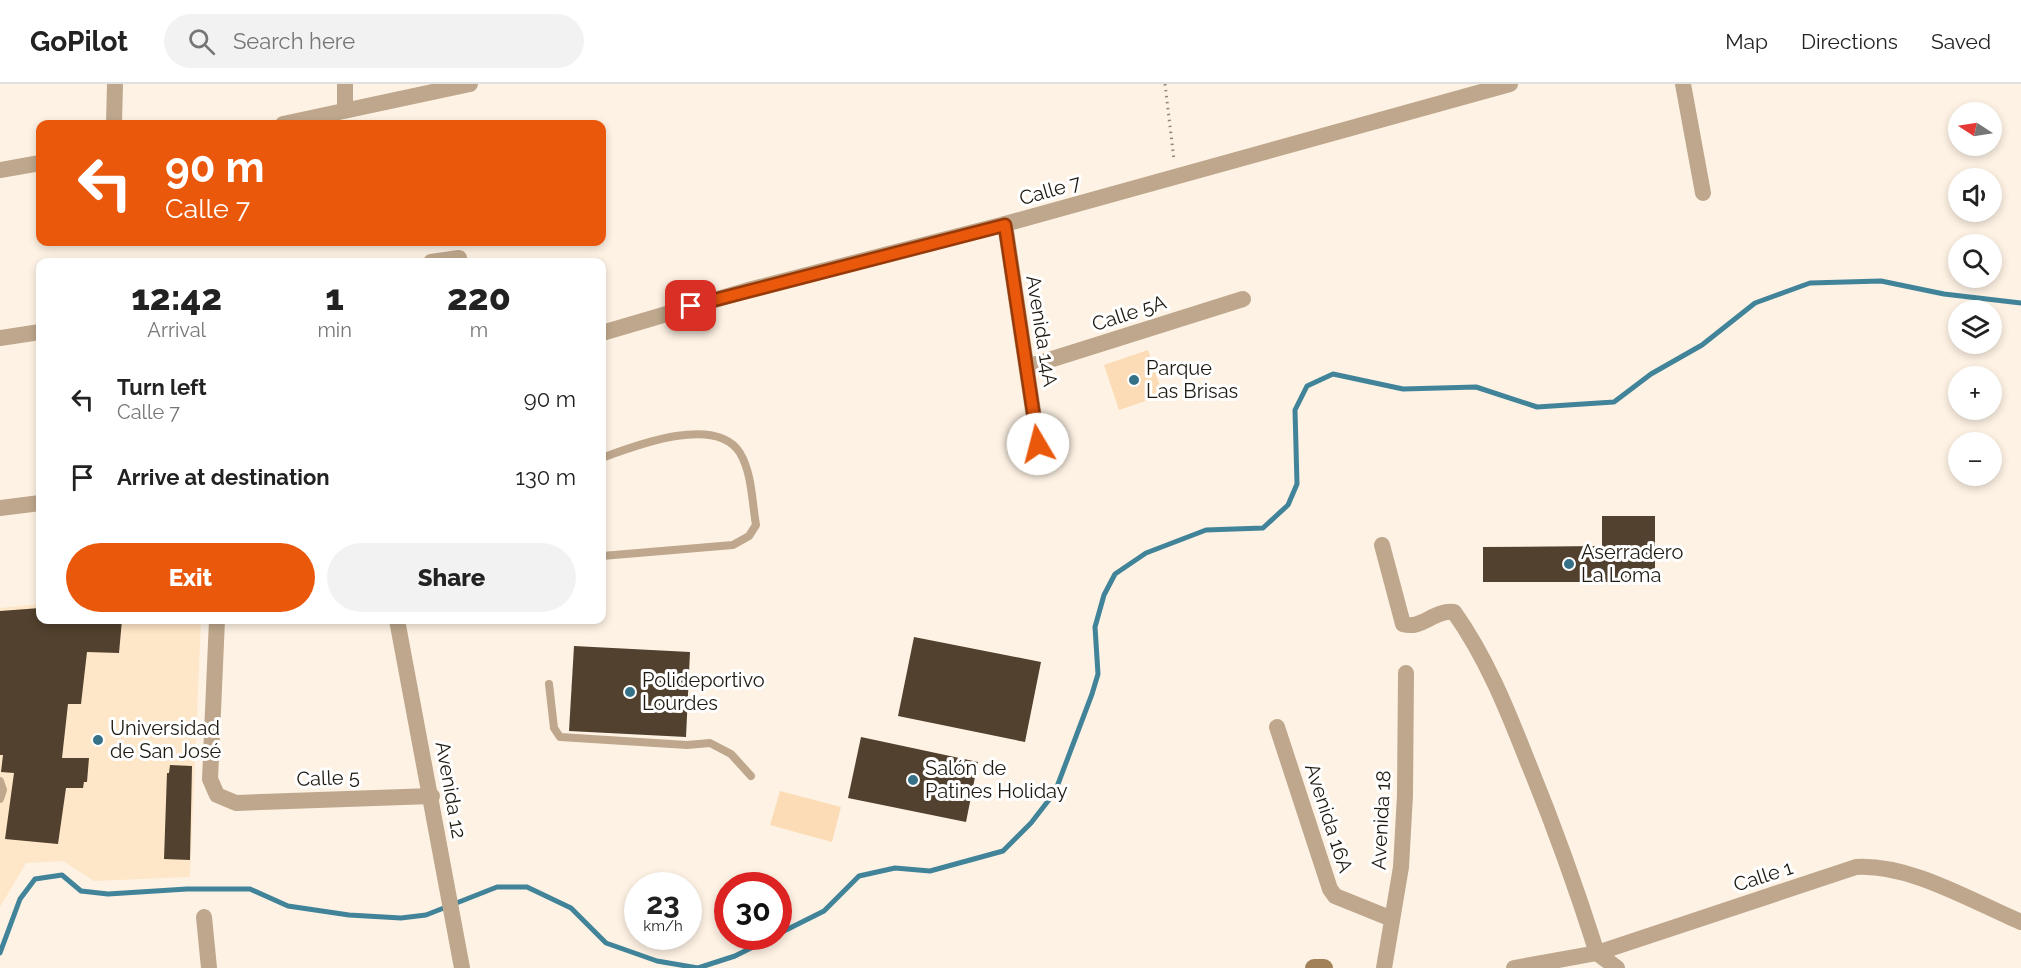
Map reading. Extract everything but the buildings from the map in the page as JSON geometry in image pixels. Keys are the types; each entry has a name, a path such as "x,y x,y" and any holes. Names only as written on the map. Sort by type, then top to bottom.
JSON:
{"main road":[{"path":"1314,968 1324,968"}],"street":[{"path":"114,120 115,84"},
{"path":"345,84 345,109"},
{"path":"300,120 470,84"},
{"name":"Calle 7","path":"606,332 752,289 1005,225 1510,84"},
{"path":"1683,84 1703,193"},
{"path":"0,170 36,165"},
{"name":"Avenida 14A","path":"1005,225 1038,444"},
{"name":"Calle 5A","path":"1027,368 1244,299"},
{"path":"0,338 36,333"},
{"path":"0,508 36,504"},
{"path":"1382,545 1403,624 1411,626 1442,611 1454,612 1473,642 1499,691 1562,845 1597,953 1617,968"},
{"name":"Calle 5","path":"217,624 210,778 217,795 225,800 236,802 432,796"},
{"name":"Avenida 12","path":"398,624 432,796 462,968"},
{"name":"Avenida 18","path":"1384,968 1401,867 1405,795 1406,673"},
{"name":"Avenida 16A","path":"1278,727 1330,889 1335,896 1392,919"},
{"name":"Calle 1","path":"1514,968 1597,953 1856,867 1879,866 1906,872 2021,922"},
{"path":"204,917 209,968"}],"lane":[{"path":"606,456 641,443 708,434 723,437 738,450 746,465 756,525 749,536 733,545 606,556"},
{"path":"549,684 554,728 560,737 687,745 710,743 731,754 751,776"},
{"path":"0,781 3,790 0,799"}],"path":[{"path":"1164,84 1176,176"}],"shaded area":[{"name":"Parque Las Brisas","path":"1148,350 1163,395 1119,410 1104,365"},
{"name":"Universidad de San José","path":"36,604 36,624 201,624 190,877 94,881 63,861 26,863 0,907 0,608"},
{"path":"780,791 841,807 832,842 770,825"}],"waterway":[{"path":"792,927 824,911 859,876 895,868 930,871 1003,851 1031,823 1055,792 1092,694 1098,674 1095,627 1104,595 1115,574 1146,553 1206,530 1263,528 1288,505 1297,484 1295,410 1307,386 1333,374 1403,389 1476,387 1537,407 1614,402 1651,374 1702,345 1755,303 1810,283 1881,281 1944,294 2021,303"},
{"path":"0,953 20,899 35,879 62,875 81,891 108,894 187,889 250,889 288,906 349,915 401,918 426,915 497,887 527,887 571,908 606,943 657,961 698,968 747,950"}],"place":[{"name":"Parque Las Brisas","path":"1134,380"},
{"name":"Aserradero La Loma","path":"1569,564"},
{"name":"Polideportivo Lourdes","path":"630,692"},
{"name":"Universidad de San José","path":"98,740"},
{"name":"Salón de Patines Holiday","path":"913,780"}],"route":[{"path":"691,306 1005,225 1038,444"}]}
